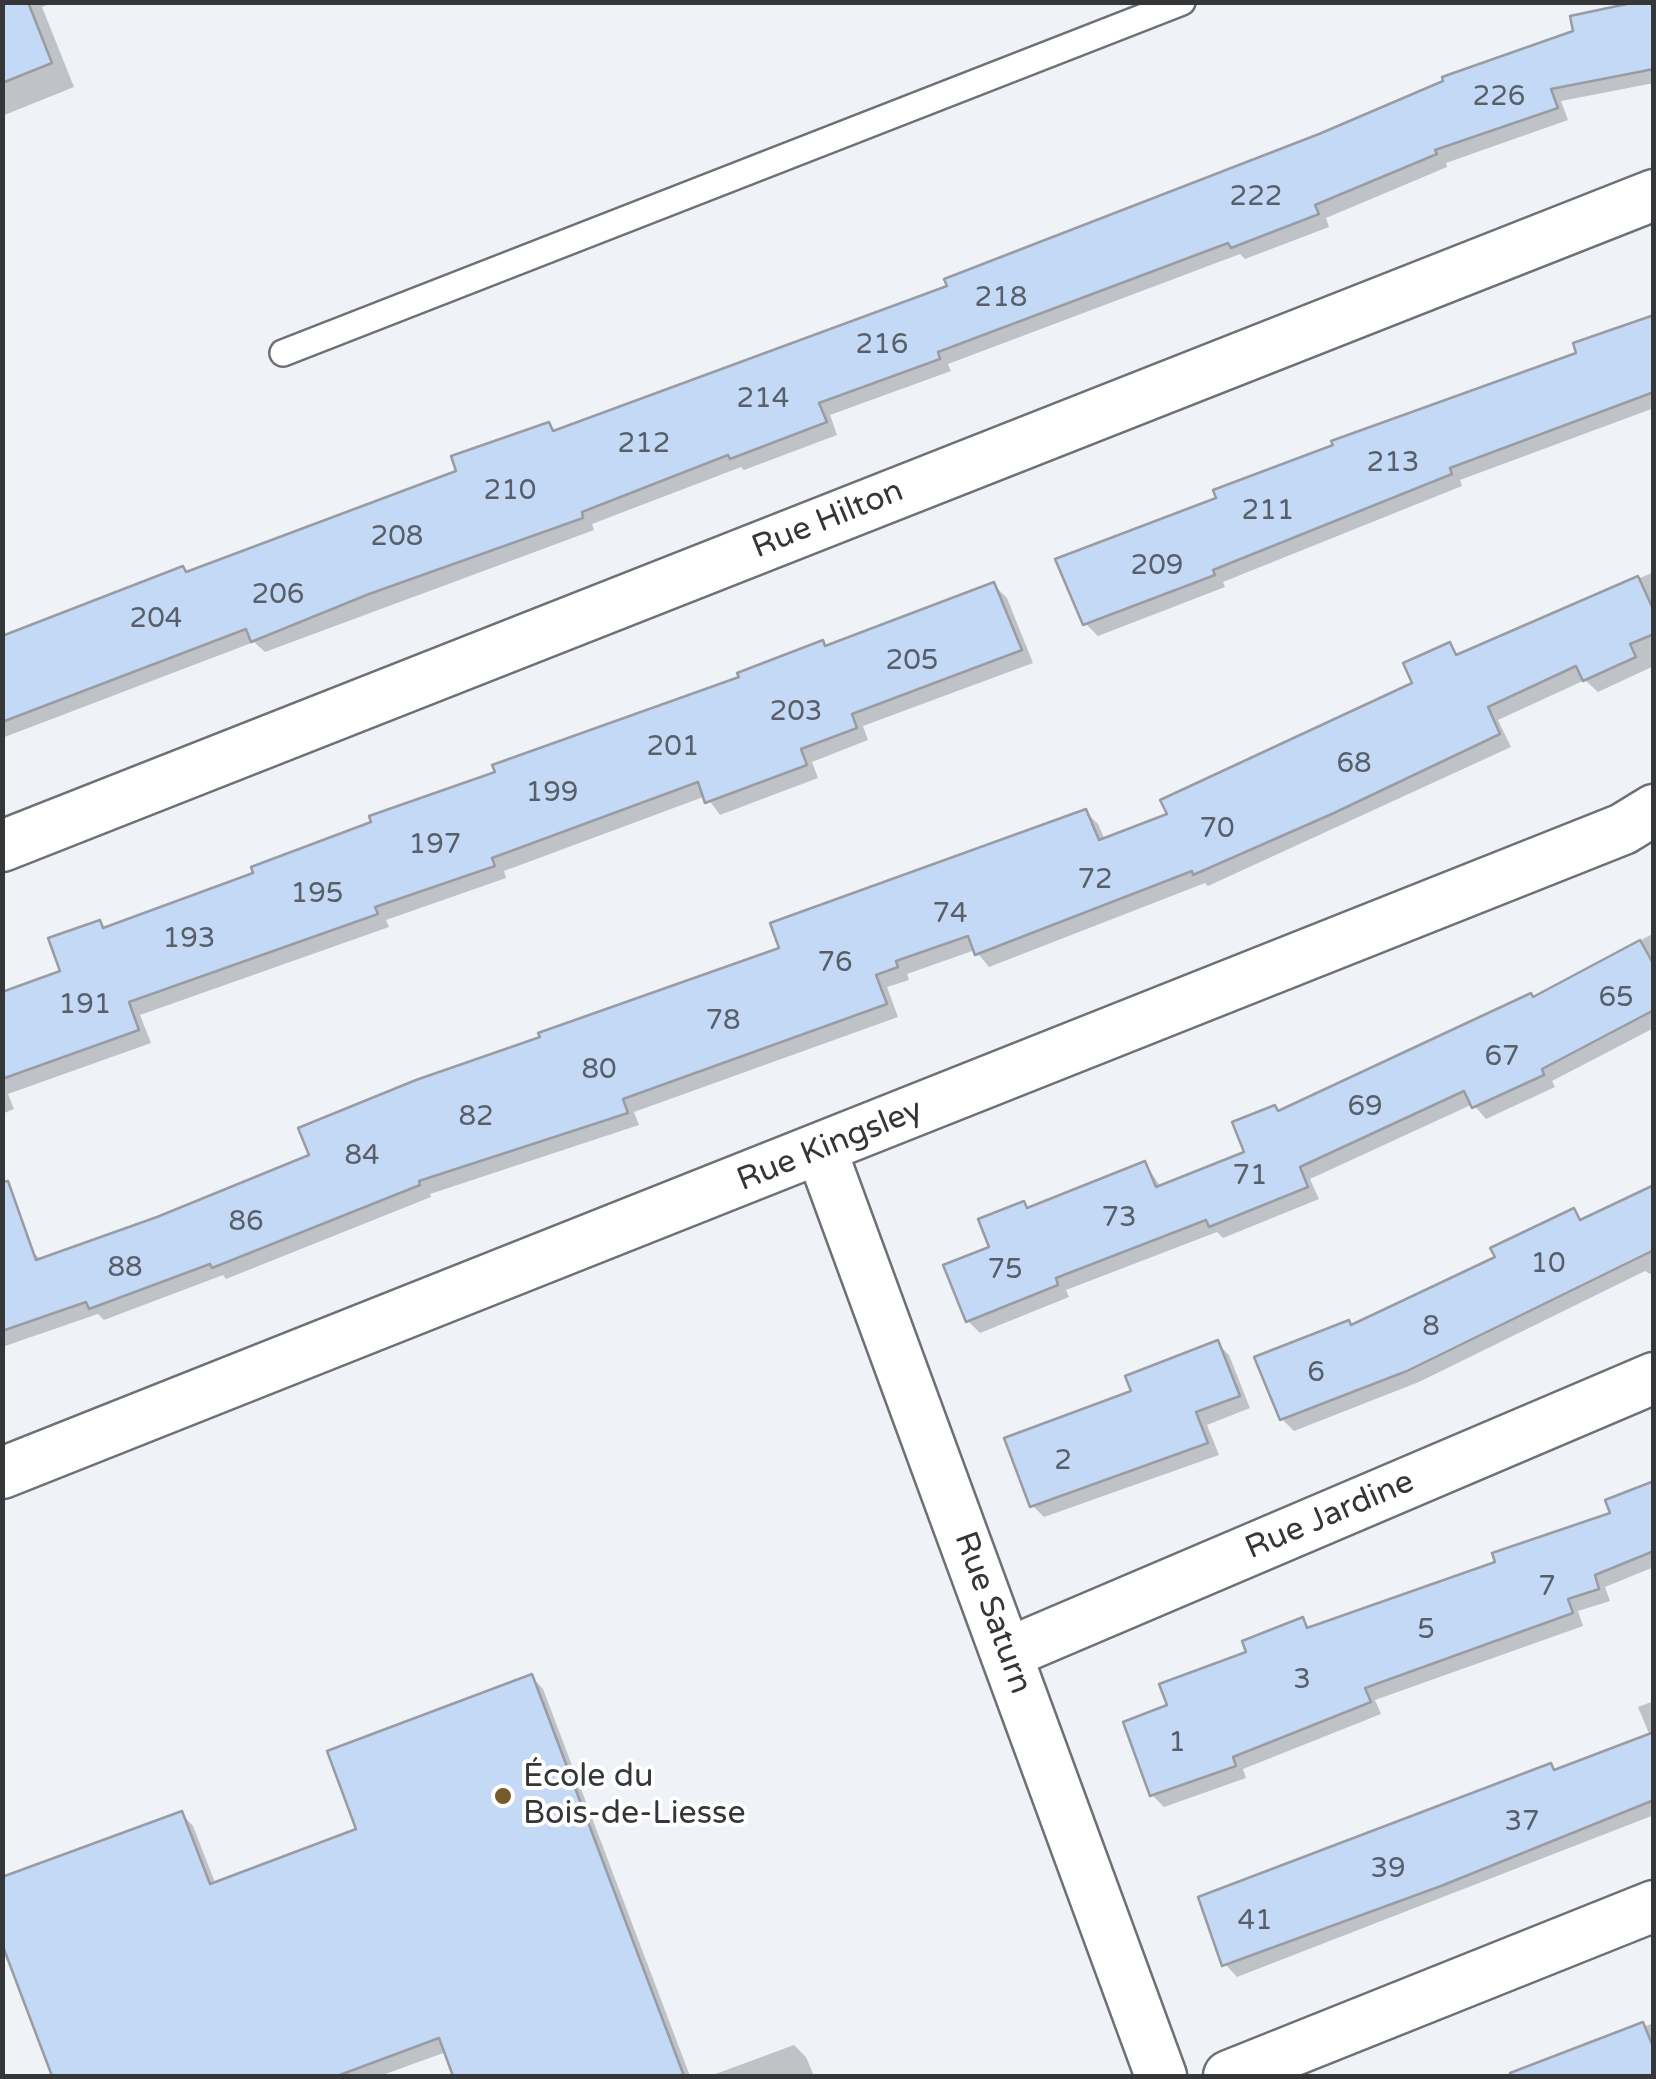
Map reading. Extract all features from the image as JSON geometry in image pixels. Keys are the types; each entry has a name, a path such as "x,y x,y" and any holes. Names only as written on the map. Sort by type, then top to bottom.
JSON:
{"street":[{"name":"Rue Hilton","path":"2,846 1654,195"},
{"name":"Rue Kingsley","path":"2,1473 1623,829 1654,810"},
{"name":"Rue Saturn","path":"821,1150 1161,2076"},
{"name":"Rue Jardine","path":"1006,1654 1654,1378"},
{"path":"1229,2076 1654,1906"}],"lane":[{"path":"283,353 1182,2"}],"building":[{"path":"2,2 28,2 52,63 2,83"},
{"path":"1654,2 1654,69 1551,89 1558,108 1435,150 1437,154 1315,205 1319,214 1231,248 1228,243 938,352 940,359 819,403 827,422 730,459 728,455 582,512 583,518 369,594 251,642 246,629 2,722 2,636 183,566 186,572 456,471 451,456 549,422 553,431 947,286 944,279 1319,134 1443,81 1442,77 1573,31 1570,16"},
{"path":"1654,315 1654,392 1450,468 1452,474 1213,570 1215,575 1083,625 1055,559 1216,498 1213,490 1333,445 1331,441 1576,353 1573,343"},
{"path":"1638,576 1654,611 1654,634 1630,644 1636,657 1583,681 1576,666 1488,707 1500,734 1334,813 1193,875 1192,871 975,955 968,936 896,961 898,967 876,975 887,1004 623,1099 628,1113 419,1181 420,1185 212,1268 210,1264 89,1309 86,1302 2,1331 2,1182 8,1181 36,1260 157,1217 309,1155 298,1128 416,1080 540,1037 538,1033 779,948 770,923 1086,809 1099,840 1167,814 1160,800 1412,683 1403,663 1450,642 1456,655"},
{"path":"994,582 1022,650 852,714 857,728 801,749 807,765 705,803 698,782 492,858 495,866 375,907 378,914 129,1002 139,1030 2,1079 2,992 60,971 48,938 100,920 103,928 253,873 251,867 371,822 369,816 495,772 492,765 739,677 737,673 823,640 825,646"},
{"path":"1640,940 1654,965 1654,1010 1542,1069 1544,1075 1472,1108 1464,1091 1300,1167 1308,1187 1209,1227 1206,1220 1056,1278 1058,1285 966,1322 943,1265 989,1247 978,1219 1024,1201 1027,1208 1145,1161 1156,1187 1244,1152 1232,1122 1275,1105 1278,1111 1531,993 1533,997"},
{"path":"1654,1185 1654,1250 1407,1371 1280,1420 1254,1357 1349,1320 1351,1325 1495,1257 1490,1248 1574,1208 1580,1220"},
{"path":"1218,1340 1240,1396 1196,1412 1208,1443 1030,1507 1004,1438 1131,1391 1125,1376"},
{"path":"1654,1481 1654,1551 1595,1575 1599,1589 1568,1599 1573,1613 1365,1688 1371,1702 1233,1757 1236,1766 1150,1796 1123,1722 1167,1705 1159,1684 1246,1652 1242,1641 1303,1617 1307,1628 1495,1562 1492,1553 1610,1513 1605,1500"},
{"path":"532,1674 684,2076 453,2076 439,2038 337,2076 52,2076 2,1944 2,1877 182,1811 210,1884 356,1829 327,1751"},
{"path":"1654,1732 1654,1800 1441,1886 1222,1966 1198,1897 1551,1763 1554,1770"},
{"path":"1643,2022 1654,2049 1654,2076 1510,2076 1510,2073"}],"place":[{"name":"École du Bois-de-Liesse","path":"503,1796"}]}
